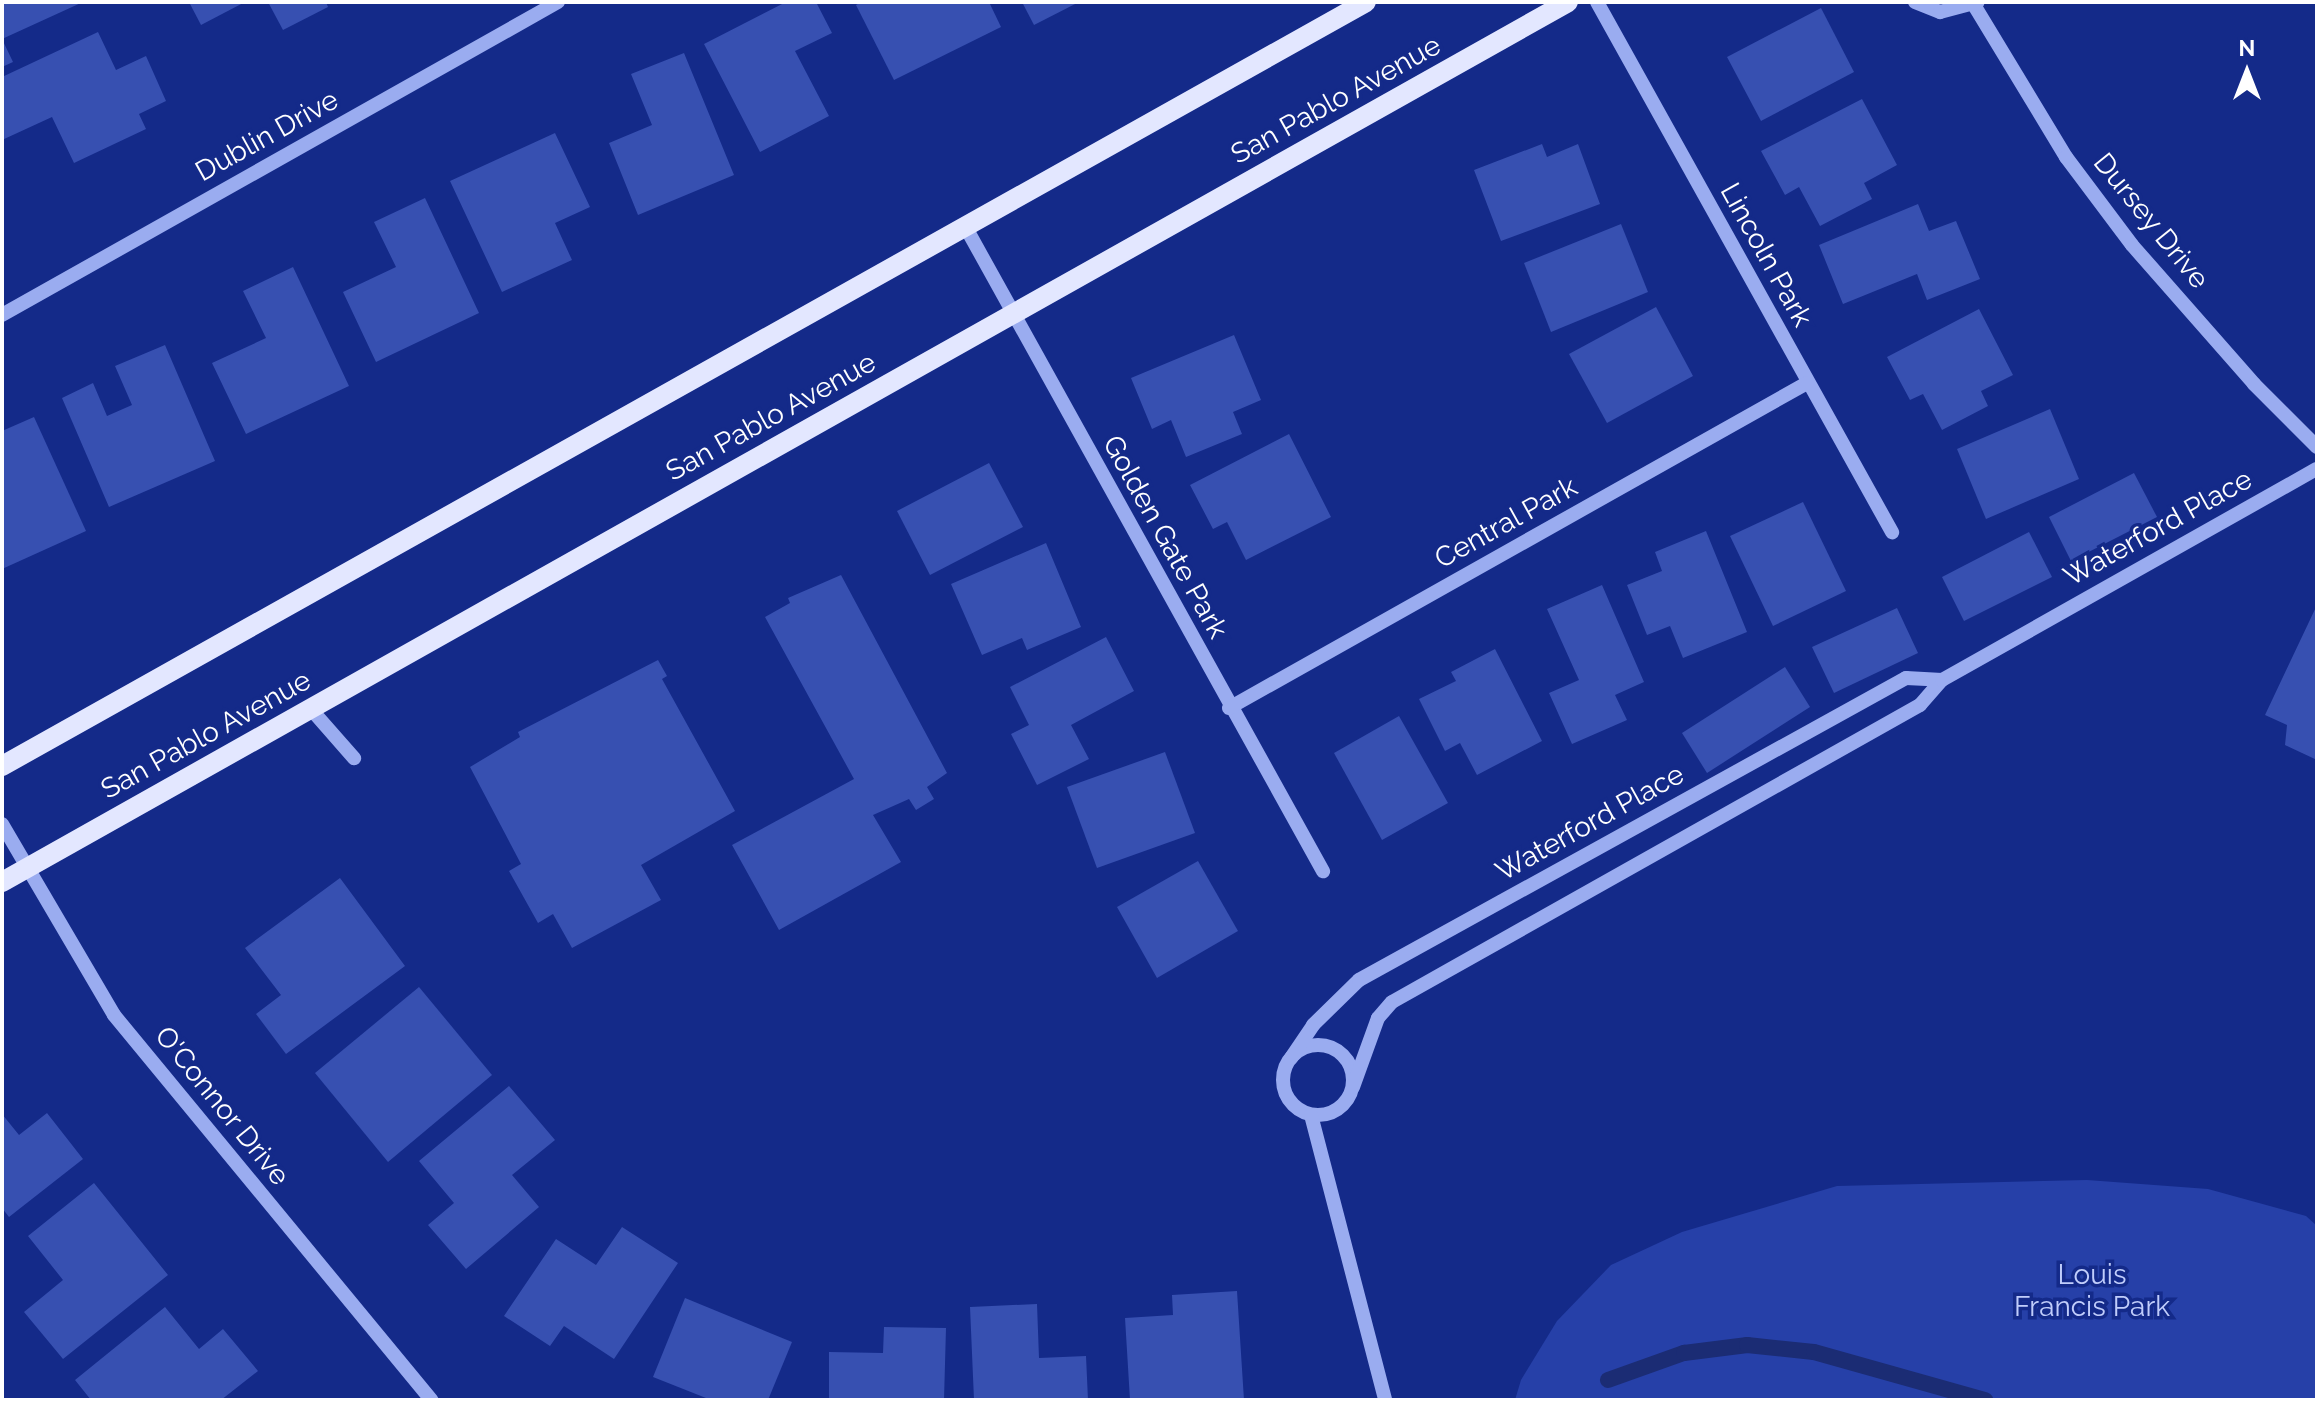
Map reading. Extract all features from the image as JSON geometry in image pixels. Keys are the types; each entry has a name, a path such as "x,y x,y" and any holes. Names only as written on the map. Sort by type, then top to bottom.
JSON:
{"main road":[{"path":"2,766 1366,2"},
{"name":"San Pablo Avenue","path":"2,882 1568,2"}],"street":[{"name":"Dublin Drive","path":"2,315 558,2"},
{"name":"Lincoln Park","path":"1597,2 1892,532"},
{"name":"Dursey Drive","path":"1915,2 1940,12 1976,3 2066,157 2132,245 2254,384 2317,447"},
{"name":"Golden Gate Park","path":"965,226 1229,708 1323,871"},
{"name":"Central Park","path":"1229,708 1807,383"},
{"name":"Waterford Place","path":"1311,1115 1338,1109 1353,1087 1378,1018 1392,1002 1920,705 1942,680 2317,469"},
{"name":"Waterford Place","path":"1385,1400 1311,1115 1286,1096 1284,1072 1313,1025 1359,980 1906,678 1942,680"},
{"path":"310,708 354,758"},
{"name":"O'Connor Drive","path":"2,824 114,1015 431,1400"},
{"path":"1291,1058 1306,1047 1333,1048 1351,1068 1353,1087"}],"green space":[{"name":"Louis Francis Park","path":"2087,1180 2208,1189 2306,1216 2317,1226 2317,1400 1515,1400 1521,1380 1557,1321 1611,1265 1682,1232 1837,1186"}],"building":[{"path":"2,2 83,2 2,39"},
{"path":"189,2 245,2 201,25"},
{"path":"268,2 326,2 328,7 283,30"},
{"path":"786,2 816,2 832,33 795,51 829,116 760,152 704,44"},
{"path":"861,2 989,2 1001,27 894,80 856,5"},
{"path":"1022,2 1079,2 1034,25"},
{"path":"1821,8 1854,72 1761,121 1727,57"},
{"path":"98,32 116,70 146,56 166,101 139,114 146,129 74,163 52,117 2,140 2,77"},
{"path":"2,39 13,62 2,67"},
{"path":"684,53 734,175 638,215 609,143 652,125 631,74"},
{"path":"1862,99 1897,165 1864,183 1872,199 1820,226 1799,187 1785,195 1761,151"},
{"path":"555,133 590,207 555,223 572,260 502,292 450,181"},
{"path":"1542,144 1547,157 1578,144 1600,204 1501,241 1474,170"},
{"path":"425,198 479,313 376,362 343,292 396,267 374,222"},
{"path":"1918,204 1929,231 1956,221 1980,279 1927,300 1917,274 1843,304 1819,245"},
{"path":"1621,224 1648,292 1551,332 1524,263"},
{"path":"293,267 349,386 246,434 212,363 266,338 243,291"},
{"path":"1656,307 1693,376 1607,423 1569,354"},
{"path":"1979,309 2013,375 1981,391 1988,406 1942,430 1923,394 1910,400 1887,357"},
{"path":"1234,335 1261,400 1233,412 1242,434 1186,457 1171,420 1152,429 1131,378"},
{"path":"165,345 215,461 109,507 62,398 93,383 107,416 132,405 115,366"},
{"path":"2050,409 2079,479 1986,519 1957,449"},
{"path":"34,417 86,531 2,569 2,431"},
{"path":"1289,434 1331,517 1246,560 1227,522 1213,529 1190,485"},
{"path":"989,463 1023,527 930,575 897,511"},
{"path":"2134,473 2157,517 2071,561 2049,517"},
{"path":"1803,502 1846,591 1773,626 1730,536"},
{"path":"1706,531 1747,632 1683,658 1670,626 1647,635 1627,585 1662,571 1655,552"},
{"path":"2029,532 2052,577 1964,621 1942,577"},
{"path":"1046,543 1081,627 1027,650 1022,638 982,655 951,584"},
{"path":"841,575 947,773 927,787 934,799 916,810 909,799 873,815 901,862 779,930 732,845 854,779 765,617 790,603 788,598"},
{"path":"1602,585 1644,682 1615,695 1627,720 1572,744 1549,693 1579,680 1547,609"},
{"path":"2317,605 2317,760 2285,745 2287,725 2265,715"},
{"path":"1897,608 1918,653 1834,693 1812,647"},
{"path":"1106,637 1134,691 1071,725 1089,759 1037,785 1011,734 1029,725 1010,687"},
{"path":"1495,649 1542,741 1477,775 1460,743 1445,751 1419,699 1456,681 1451,672"},
{"path":"658,660 667,676 662,679 735,811 641,865 661,900 572,948 553,914 538,923 509,871 521,864 470,767 520,737 518,732"},
{"path":"1785,667 1810,707 1707,773 1682,733"},
{"path":"1399,716 1448,803 1382,840 1334,753"},
{"path":"1165,752 1195,833 1097,868 1067,787"},
{"path":"1198,861 1238,931 1157,978 1117,907"},
{"path":"340,878 405,966 286,1054 256,1014 281,995 245,948"},
{"path":"419,987 492,1075 388,1162 315,1073"},
{"path":"509,1086 555,1140 512,1175 539,1207 466,1269 428,1225 454,1203 419,1161"},
{"path":"47,1113 83,1159 9,1217 2,1208 2,1114 19,1135"},
{"path":"94,1183 168,1275 63,1359 24,1312 63,1280 28,1236"},
{"path":"622,1227 678,1263 614,1359 564,1326 550,1346 504,1316 556,1239 596,1265"},
{"path":"1237,1291 1244,1400 1130,1400 1125,1318 1173,1315 1172,1295"},
{"path":"685,1298 792,1342 768,1400 711,1400 653,1377"},
{"path":"1037,1304 1039,1358 1086,1356 1088,1400 974,1400 970,1307"},
{"path":"165,1307 199,1349 223,1329 258,1371 221,1400 91,1400 75,1380"},
{"path":"884,1327 946,1328 944,1400 829,1400 829,1352 883,1353"}],"waterway":[{"path":"1608,1380 1684,1353 1747,1345 1814,1352 1985,1400"}]}
